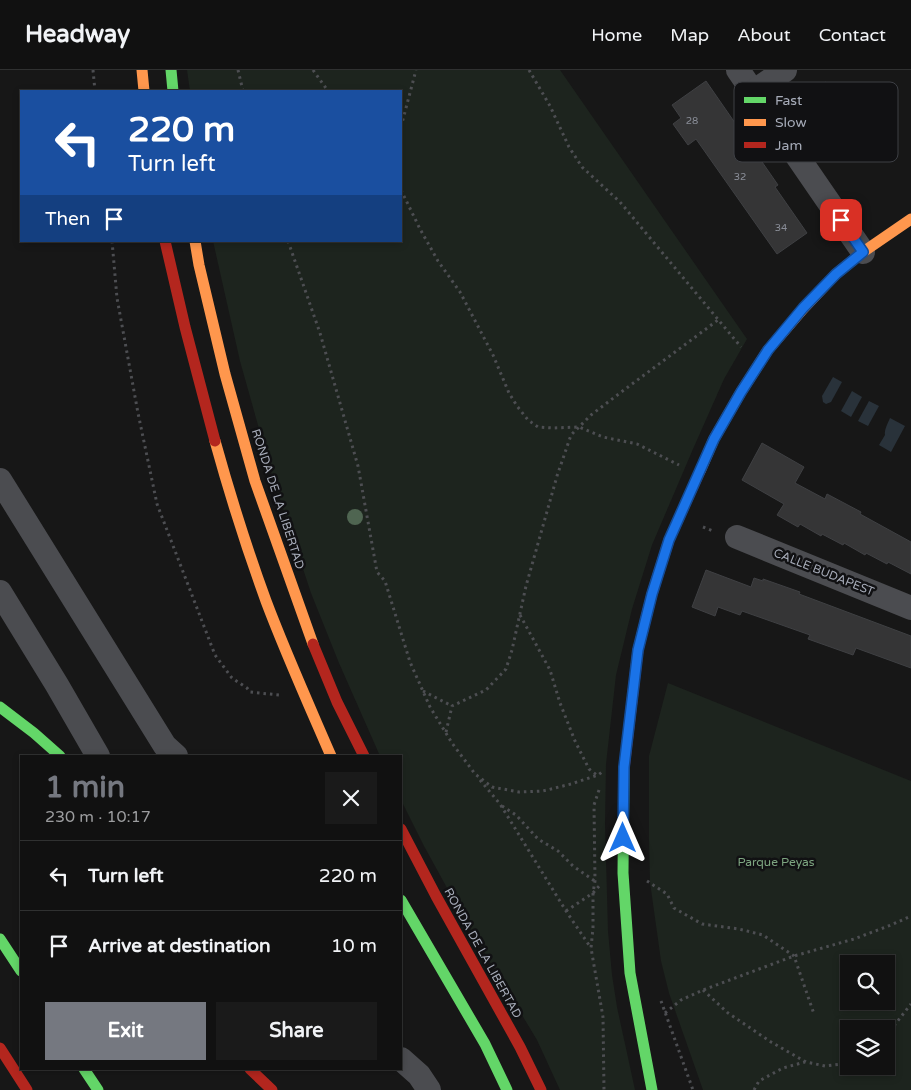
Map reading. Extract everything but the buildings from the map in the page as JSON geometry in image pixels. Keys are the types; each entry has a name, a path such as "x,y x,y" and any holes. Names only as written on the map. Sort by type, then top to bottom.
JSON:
{"main road":[{"path":"142,70 144,90"},
{"path":"171,70 173,90"},
{"path":"652,1090 630,973 623,854 624,767 638,650 652,594 669,540 714,439 768,350 803,308 836,274 863,252 911,219"},
{"path":"165,242 181,314 206,408 235,505 263,590 289,659 331,755"},
{"name":"RONDA DE LA LIBERTAD","path":"195,242 225,374 255,481 307,630 364,755"},
{"path":"0,707 59,755"},
{"name":"RONDA DE LA LIBERTAD","path":"402,831 520,1047 541,1090"},
{"path":"402,902 485,1044 507,1090"},
{"path":"0,939 20,969"},
{"path":"0,1048 27,1090"},
{"path":"85,1070 98,1090"},
{"path":"251,1070 272,1090"}],"street":[{"path":"738,70 747,82"},
{"path":"768,82 785,70"},
{"path":"802,162 863,252"},
{"path":"0,480 165,746 175,755"},
{"name":"CALLE BUDAPEST","path":"737,537 911,608"},
{"path":"0,592 97,755"},
{"path":"402,1060 419,1075 429,1090"}],"path":[{"path":"93,70 95,90"},
{"path":"238,70 243,90"},
{"path":"313,70 327,90"},
{"path":"402,123 416,70"},
{"path":"529,70 550,106 569,147 582,167 620,202 747,354"},
{"path":"402,192 438,261 460,292 493,355 509,393 528,420 538,427 579,427 603,437 637,444 686,468"},
{"path":"112,242 116,298 157,504 183,574 215,655 232,678 250,692 286,695"},
{"path":"288,242 320,333 358,466 377,572 385,582 410,662 422,690 446,732 475,774 500,804 591,948"},
{"path":"452,706 486,690 506,669 526,586 557,476 571,435 592,415 620,393 718,320"},
{"path":"703,527 713,531"},
{"path":"520,614 550,670 560,703 576,741 590,769 598,775 599,790 594,805 594,881 591,948 602,1017 604,1090"},
{"path":"422,690 452,706"},
{"path":"446,732 452,706"},
{"path":"475,774 492,787 519,792 544,791 598,775 605,770"},
{"path":"500,804 516,815 538,839 558,851 573,866 600,885"},
{"path":"642,878 667,894 674,908 702,924 739,929 763,935 794,956 814,1014"},
{"path":"566,911 593,893 605,880"},
{"path":"665,1013 681,1000 703,990 794,956 854,939 911,916"},
{"path":"703,990 728,1013 771,1042 806,1062 825,1066 840,1064"},
{"path":"660,999 693,1090"},
{"path":"895,1024 911,1004"},
{"path":"754,1090 758,1081 783,1068 806,1062"}],"green space":[{"path":"187,70 560,70 747,339 724,379 652,545 632,609 616,675 606,764 605,824 608,931 617,1007 635,1090 560,1090 537,1040 463,917 424,846 402,802 402,755 380,755 311,593 272,475 240,361 213,242 402,242 402,90 190,90"},
{"name":"Parque Peyas","path":"668,683 911,781 911,1090 703,1090 669,993 661,961 650,882 649,756"}],"shaded area":[{"path":"833,377 842,382 831,402 826,404 823,402 822,396"},
{"path":"852,391 862,397 851,417 841,411"},
{"path":"869,401 879,406 868,426 858,421"},
{"path":"890,418 905,426 891,452 879,445 885,435"}],"traffic: fast":[{"path":"171,70 173,90"},
{"path":"0,707 59,755"},
{"path":"624,769 623,873 630,973 652,1090"},
{"path":"402,902 485,1044 507,1090"},
{"path":"0,939 20,969"},
{"path":"85,1070 98,1090"}],"traffic: slow":[{"path":"142,70 144,90"},
{"path":"700,471 714,439 768,350 836,274 863,252 911,219"},
{"path":"195,242 225,374 255,481 313,644"},
{"path":"215,441 239,522 266,601 331,755"}],"traffic: jam":[{"path":"165,242 215,441"},
{"path":"624,769 638,650 652,594 669,540 700,471"},
{"path":"313,644 337,702 364,755"},
{"path":"402,831 520,1047 541,1090"},
{"path":"0,1048 27,1090"},
{"path":"251,1070 272,1090"}],"route":[{"path":"623,838 624,767 638,650 652,594 669,540 714,439 768,350 803,308 836,274 863,252 841,220"}]}
